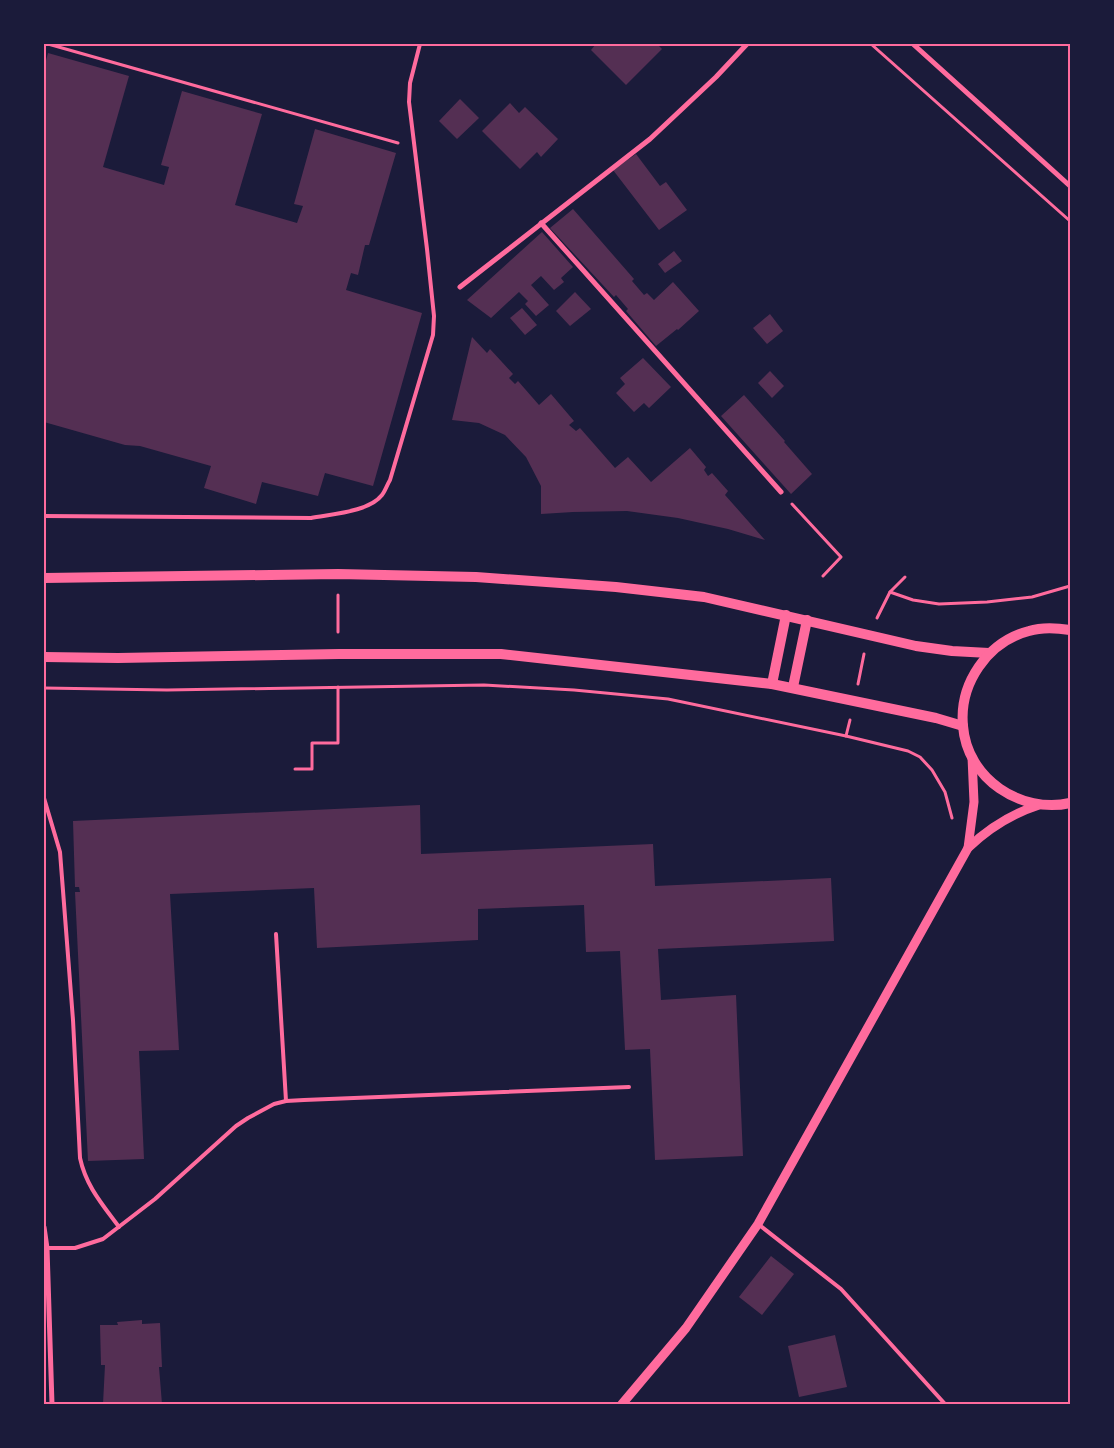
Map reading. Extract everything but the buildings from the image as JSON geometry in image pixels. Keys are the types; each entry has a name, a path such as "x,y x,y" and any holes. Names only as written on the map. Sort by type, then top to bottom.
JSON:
{"main road":[{"path":"44,578 338,574 476,576 616,587 704,597 916,646 952,651 989,653"},
{"path":"772,684 786,615"},
{"path":"793,687 807,620"},
{"path":"1070,630 1052,628 1029,630 1008,639 989,653 973,674 964,698 963,726 972,757 989,780 1002,790 1016,798 1039,804 1050,806 1070,803"},
{"path":"44,657 501,654 793,687 936,718 963,726"}],"street":[{"path":"460,287 650,138 716,77 747,44"},
{"path":"913,44 1070,186"},
{"path":"541,223 781,492"},
{"path":"968,848 974,802 972,757"},
{"path":"622,1404 686,1328 758,1224 968,848 999,822 1039,804"},
{"path":"44,1226 52,1404"}],"lane":[{"path":"44,516 311,518 370,505 382,495 390,480 432,335 434,316 408,102 410,83 420,44"},
{"path":"44,798 60,852 73,1020 80,1158 84,1176 95,1195 119,1227"},
{"path":"276,934 286,1101"},
{"path":"45,1248 76,1248 103,1239 155,1199 236,1126 260,1110 286,1101 629,1087"},
{"path":"758,1224 841,1289 945,1404"}],"path":[{"path":"48,44 383,139"},
{"path":"871,44 1070,221"},
{"path":"781,492 841,557 823,576"},
{"path":"873,626 890,592 905,577"},
{"path":"890,592 912,600 939,604 987,602 1032,597 1070,586"},
{"path":"338,595 338,632"},
{"path":"858,680 865,649"},
{"path":"44,688 167,690 484,685 574,690 668,699 846,736 908,751 920,758 932,770 945,792 951,810 952,825"},
{"path":"295,769 312,769 312,744 338,743 338,688"},
{"path":"846,736 849,720"}]}
